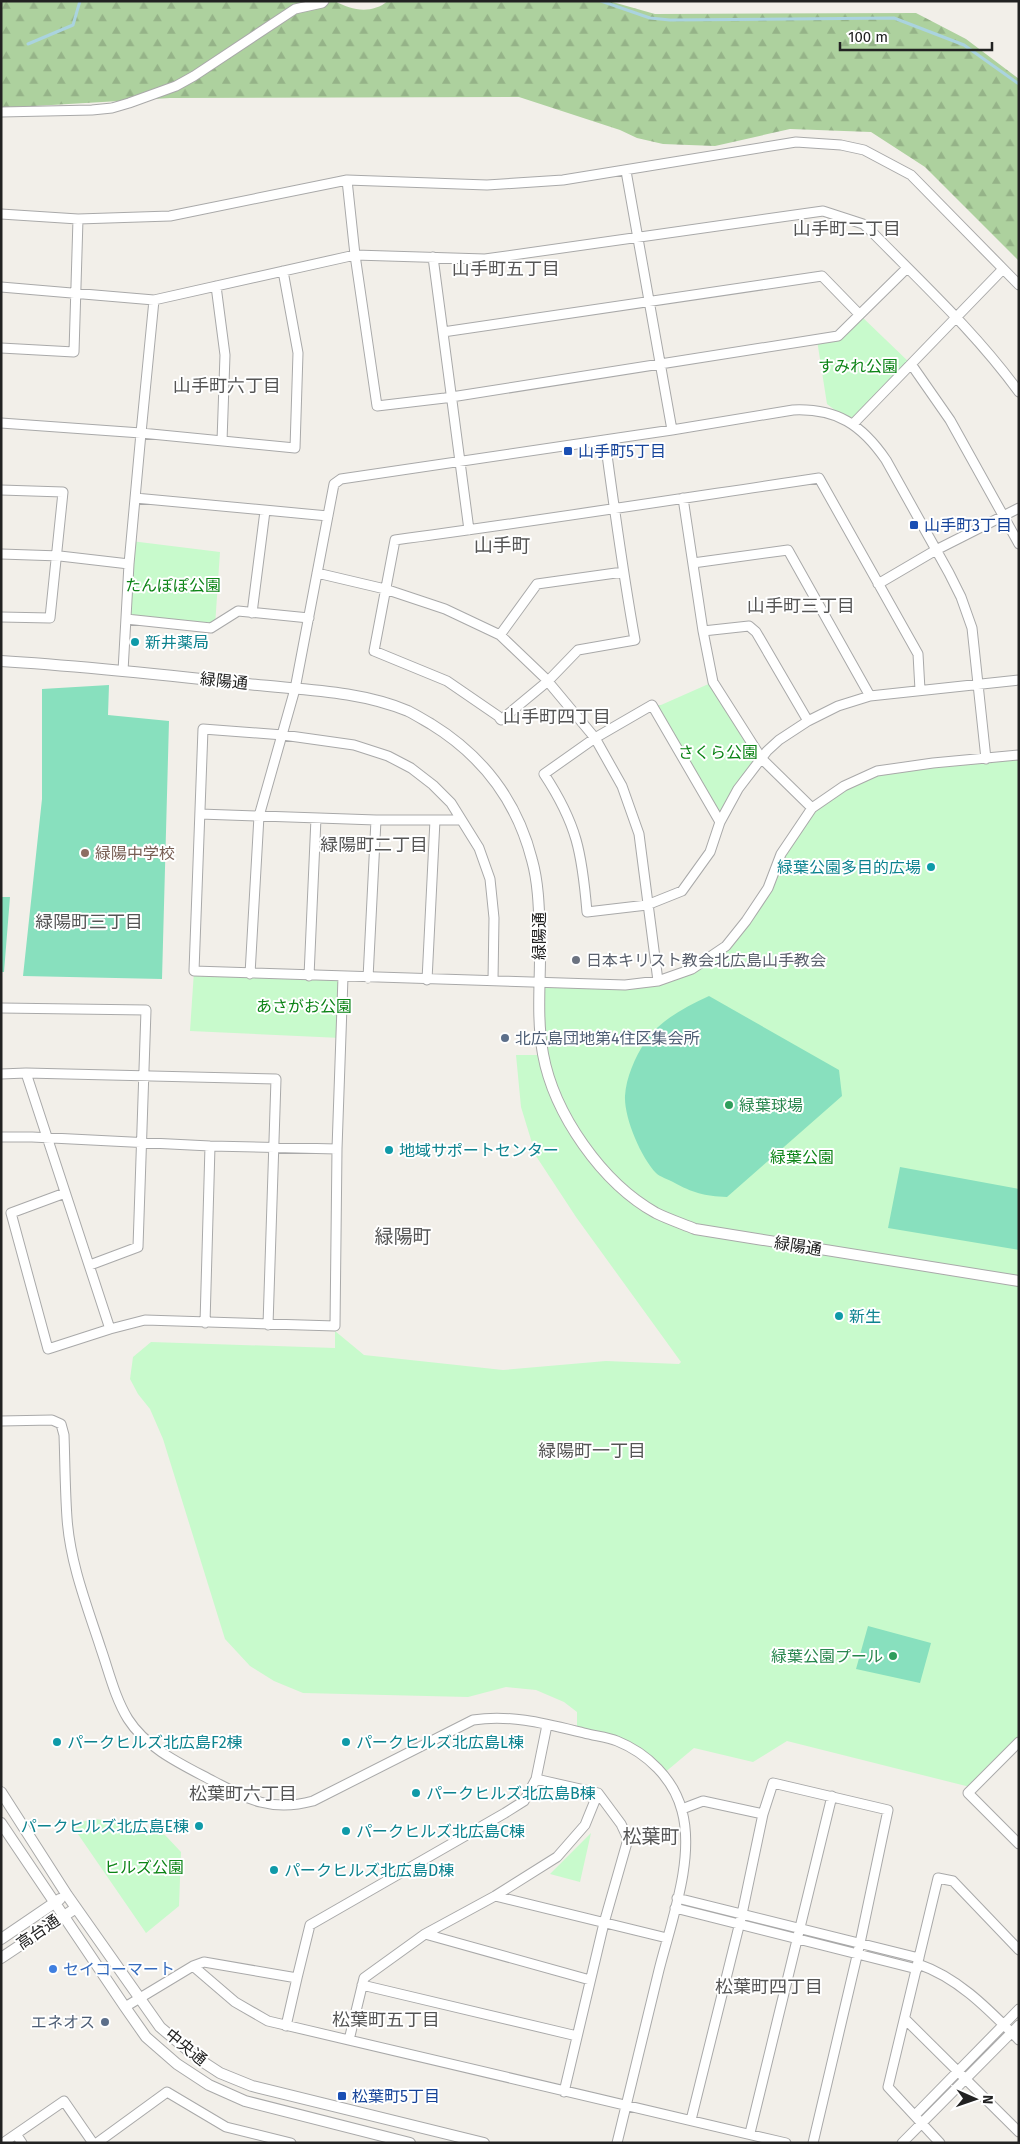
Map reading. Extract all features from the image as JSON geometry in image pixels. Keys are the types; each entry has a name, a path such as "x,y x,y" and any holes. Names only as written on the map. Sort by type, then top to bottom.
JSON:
{"street":[{"path":"1,112 92,110 112,108 128,103 176,86 296,9 324,1"},
{"path":"1,214 78,219 170,216 347,180 487,185 563,180 796,142 841,145 864,150 911,175 1019,285"},
{"path":"626,171 672,430"},
{"path":"347,180 355,255 376,406 452,397 838,336 907,268"},
{"path":"1,288 154,300 355,255 485,259 823,211 863,224 957,316 993,357 1019,392"},
{"path":"1,348 74,352 78,219"},
{"path":"434,257 469,530"},
{"path":"853,424 1003,269"},
{"path":"1,423 141,433 295,448 298,353 283,271"},
{"path":"443,332 822,276 860,314"},
{"path":"216,286 225,355 222,441"},
{"path":"123,671 129,564 154,300"},
{"path":"911,364 950,420 1019,544"},
{"path":"250,974 259,816 296,689 334,484 341,479 672,430 793,410 809,409 829,412 853,424 873,441 886,460 961,597 972,628 986,759"},
{"path":"605,440 614,508 623,572 635,640 578,650 548,681 501,720 447,681 374,651 395,540 469,530 614,508 819,478 918,654 920,690"},
{"path":"1,490 63,492 50,618 1,617"},
{"path":"135,498 328,516"},
{"path":"683,498 703,631 713,682 762,759 812,808"},
{"path":"878,584 936,550 1019,508"},
{"path":"252,613 265,511"},
{"path":"693,563 788,550 870,696"},
{"path":"1,554 56,556 129,564"},
{"path":"500,635 537,584 623,572"},
{"path":"317,573 385,589 445,609 500,635 548,681 595,738 622,786 639,834 658,981"},
{"path":"126,619 211,628 238,611 309,618"},
{"path":"703,631 749,626 756,632 808,721"},
{"name":"緑陽通","path":"1,661 123,671 369,697 410,712 446,734 470,752 486,768 504,794 519,822 533,861 538,900 540,941 539,1019 548,1072 563,1112 596,1160 622,1189 656,1213 695,1229 1019,1281"},
{"path":"720,822 652,705 595,738 544,774 570,819 583,867 587,912 647,905 682,892 710,852 720,822 738,789 779,740 808,721 838,706 870,696 1019,680"},
{"path":"493,980 494,918 490,879 479,848 451,804 433,785 411,768 388,756 354,745 283,735 203,729 194,971 427,980 493,980 625,985 658,981 692,969 726,946 746,921 768,888 781,854 812,808 844,786 877,771 1019,755"},
{"path":"200,814 376,820 460,820"},
{"path":"309,976 316,818"},
{"path":"368,978 376,820"},
{"path":"427,980 435,820"},
{"path":"65,1193 11,1213 48,1349 145,1320 335,1326 337,1149 343,977"},
{"path":"1,1008 146,1010 138,1247 90,1265"},
{"path":"26,1073 110,1329"},
{"path":"1,1074 276,1079 268,1325"},
{"path":"1,1137 210,1146 337,1149"},
{"path":"205,1323 210,1146"},
{"path":"1,1421 52,1420 61,1424 64,1434 67,1518 71,1547 81,1589 115,1691 129,1720 144,1737 173,1760 248,1799 277,1806 296,1806 313,1801 473,1720 501,1717 616,1740 635,1749 653,1763 663,1774 673,1789 682,1809 686,1849 675,1908 617,2143"},
{"path":"286,2026 310,1925 524,1801 536,1779 547,1725"},
{"path":"1017,1840 968,1793 1019,1742"},
{"path":"536,1779 598,1793 621,1824 628,1839 604,1923 564,2092"},
{"path":"691,2120 742,1914 762,1814 773,1782 888,1810 858,1954 813,2143"},
{"name":"中央通","path":"1,1792 67,1895 140,1999 160,2026 184,2048 220,2072 252,2086 484,2143"},
{"path":"349,2040 364,1978 425,1934 495,1896 557,1857 585,1825 598,1793"},
{"path":"750,2133 832,1796"},
{"path":"682,1809 703,1801 762,1814"},
{"name":"中央通","path":"1,1823 146,2037 176,2064 208,2085 254,2104 410,2143"},
{"path":"940,2143 888,2087 938,1878 953,1881 1019,1950"},
{"name":"高台通","path":"1,1939 67,1895"},
{"path":"495,1896 667,1938"},
{"path":"677,1898 860,1943 933,1969 949,1978 980,2002 1019,2040"},
{"name":"高台通","path":"1,1958 76,1908"},
{"path":"675,1908 858,1954 918,1964"},
{"path":"425,1934 590,1980"},
{"path":"125,2007 193,1966 204,1962 297,1978"},
{"path":"193,1966 235,2002 268,2021 786,2143"},
{"path":"362,1985 577,2036"},
{"path":"902,2143 922,2123 963,2075 1003,2024 1019,2009"},
{"path":"905,2018 1019,2132"},
{"path":"915,2116 1019,2025"},
{"path":"3,2143 64,2101 95,2143 167,2092 226,2127 291,2143"},
{"path":"16,2134 22,2143"}],"green space":[{"path":"1,1 335,1 348,7 362,10 375,8 388,1 609,1 655,14 916,13 966,39 1019,79 1019,261 925,167 871,132 790,129 715,146 663,144 637,138 620,130 519,97 170,98 1,108"},
{"name":"すみれ公園","path":"859,314 911,364 853,424 827,404 817,340 838,336"},
{"name":"たんぽぽ公園","path":"131,541 220,552 215,626 126,619"},
{"name":"さくら公園","path":"713,682 762,759 717,816 652,705 661,705"},
{"name":"緑陽中学校","path":"109,685 108,715 169,721 162,979 23,976 42,799 42,689"},
{"name":"緑葉公園","path":"1019,755 1019,1742 974,1788 787,1741 753,1762 694,1748 663,1774 635,1749 577,1731 577,1712 564,1702 536,1690 506,1687 468,1697 303,1693 274,1681 250,1666 225,1639 163,1439 150,1409 138,1394 130,1379 133,1357 151,1342 335,1348 335,1331 364,1355 503,1370 606,1361 679,1364 681,1362 576,1217 536,1156 521,1107 516,1055 543,1055 538,983 625,985 692,969 726,946 746,921 781,854 812,808 877,771"},
{"path":"1,897 10,897 4,972 1,972"},
{"name":"あさがお公園","path":"194,971 343,977 341,1038 190,1031"},
{"name":"緑葉球場","path":"709,996 839,1070 842,1096 727,1197 705,1195 687,1189 656,1173 634,1137 625,1105 629,1075 638,1054 651,1034 682,1010"},
{"path":"900,1167 1019,1189 1019,1250 888,1228"},
{"name":"緑葉公園プール","path":"868,1626 931,1643 920,1683 856,1669"},
{"name":"ヒルズ公園","path":"95,1819 135,1824 165,1835 181,1852 179,1906 146,1933 71,1824"},
{"path":"591,1833 580,1882 550,1874"}],"waterway":[{"path":"28,44 73,25 80,1"},
{"path":"601,1 650,18 670,20 894,18 964,45 1019,84"}],"place":[{"name":"山手町5丁目","path":"568,451"},
{"name":"山手町3丁目","path":"914,525"},
{"name":"新井薬局","path":"135,642"},
{"name":"緑陽中学校","path":"85,853"},
{"name":"緑葉公園多目的広場","path":"931,867"},
{"name":"日本キリスト教会北広島山手教会","path":"576,960"},
{"name":"北広島団地第4住区集会所","path":"505,1038"},
{"name":"緑葉球場","path":"729,1105"},
{"name":"地域サポートセンター","path":"389,1150"},
{"name":"新生","path":"839,1316"},
{"name":"緑葉公園プール","path":"893,1656"},
{"name":"パークヒルズ北広島F2棟","path":"57,1742"},
{"name":"パークヒルズ北広島L棟","path":"346,1742"},
{"name":"パークヒルズ北広島B棟","path":"416,1793"},
{"name":"パークヒルズ北広島E棟","path":"199,1826"},
{"name":"パークヒルズ北広島C棟","path":"346,1831"},
{"name":"パークヒルズ北広島D棟","path":"274,1870"},
{"name":"セイコーマート","path":"53,1969"},
{"name":"エネオス","path":"105,2022"},
{"name":"松葉町5丁目","path":"342,2096"}],"district":[{"name":"山手町二丁目","path":"847,229"},
{"name":"山手町五丁目","path":"506,269"},
{"name":"山手町六丁目","path":"227,386"},
{"name":"山手町","path":"502,545"},
{"name":"山手町三丁目","path":"801,606"},
{"name":"山手町四丁目","path":"557,717"},
{"name":"緑陽町二丁目","path":"374,845"},
{"name":"緑陽町三丁目","path":"89,922"},
{"name":"緑陽町","path":"403,1236"},
{"name":"緑陽町一丁目","path":"592,1451"},
{"name":"松葉町六丁目","path":"243,1794"},
{"name":"松葉町","path":"651,1836"},
{"name":"松葉町四丁目","path":"769,1987"},
{"name":"松葉町五丁目","path":"386,2020"}]}
